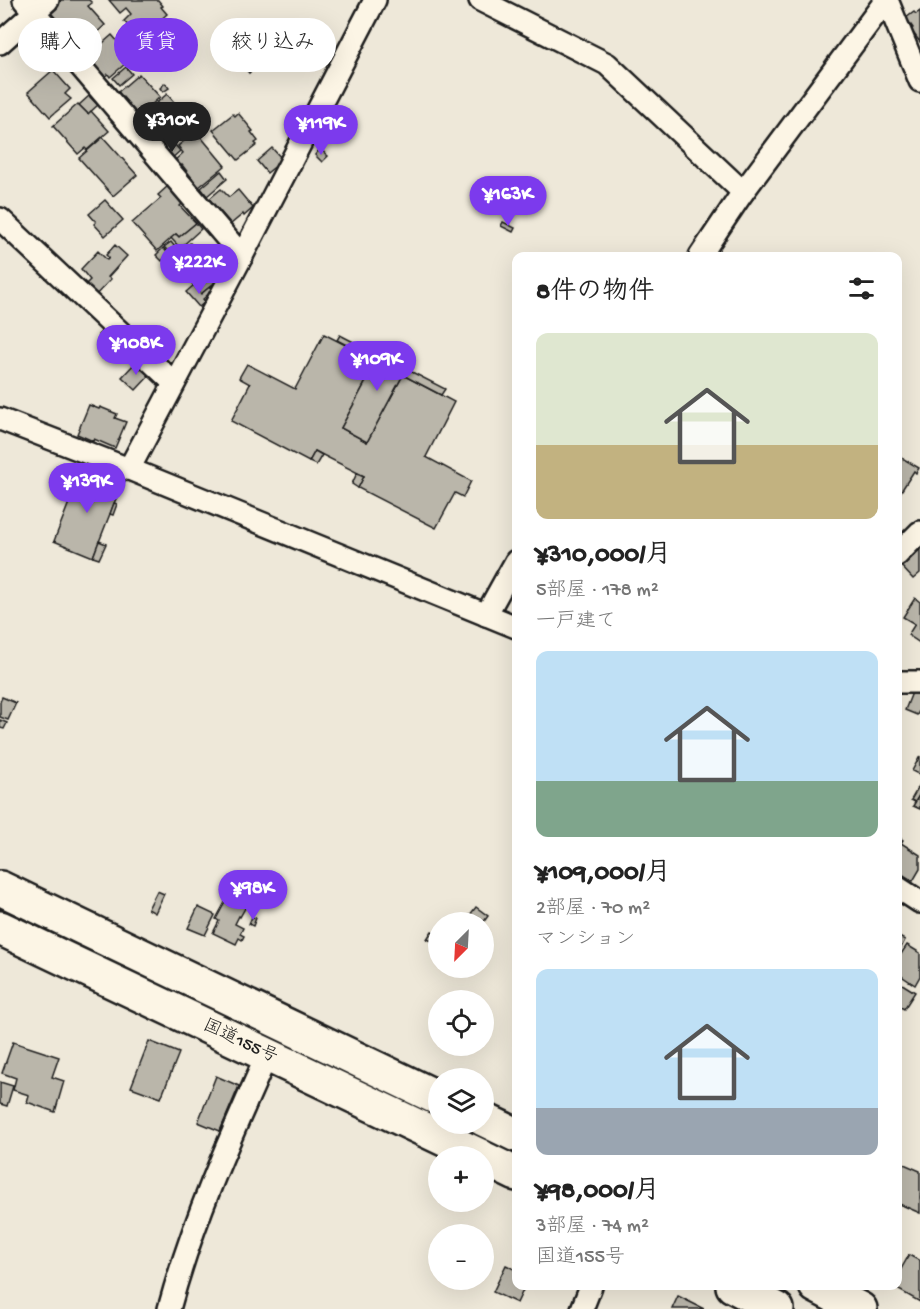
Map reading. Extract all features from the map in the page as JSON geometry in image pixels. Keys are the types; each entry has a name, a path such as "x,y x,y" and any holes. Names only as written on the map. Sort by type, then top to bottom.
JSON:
{"highway":[{"name":"国道155号","path":"0,888 428,1093"},
{"name":"国道155号","path":"0,928 459,1146"},
{"path":"494,1124 512,1133"},
{"name":"国道155号","path":"494,1163 512,1172"},
{"path":"741,1290 777,1309"},
{"path":"824,1290 860,1309"}],"street":[{"path":"129,470 375,0"},
{"path":"480,0 607,64 743,192"},
{"path":"703,252 743,192 886,0"},
{"path":"886,0 920,81"},
{"path":"0,43 35,4 242,256"},
{"path":"0,219 174,383"},
{"path":"0,419 512,625"},
{"path":"902,550 920,532"},
{"path":"486,615 512,568"},
{"path":"902,682 920,682"},
{"path":"902,890 920,903"},
{"path":"169,1309 210,1185 267,1054"},
{"path":"582,1309 589,1290"}],"building":[{"path":"62,0 89,0 92,3 88,6 99,18 51,18 47,13"},
{"path":"109,0 158,0 167,14 163,18 127,18 131,14 126,8 120,13"},
{"path":"920,11 920,42 906,18"},
{"path":"112,35 114,37 116,72 110,77 108,74 101,79 95,72 102,72 102,44"},
{"path":"51,72 55,72 70,89 65,94 71,99 50,117 28,92"},
{"path":"120,72 132,74 119,85 113,78"},
{"path":"139,74 160,97 139,116 118,92"},
{"path":"165,83 169,88 163,92 160,88"},
{"path":"167,94 192,123 166,145 141,116"},
{"path":"89,96 98,105 88,114 79,105"},
{"path":"78,104 88,114 91,111 109,131 87,150 85,148 78,154 53,126"},
{"path":"238,113 258,141 255,143 257,145 238,160 213,130 233,114 235,116"},
{"path":"195,115 200,121 197,124 191,119"},
{"path":"196,131 225,166 199,187 182,165 175,160 183,153 178,146"},
{"path":"103,137 137,175 113,196 79,158"},
{"path":"175,145 180,151 169,161 164,155"},
{"path":"272,148 283,160 267,173 257,161"},
{"path":"320,149 328,156 322,162 315,155"},
{"path":"221,171 227,179 207,196 201,188"},
{"path":"168,186 183,203 180,206 196,223 179,237 176,234 157,251 132,223 161,198 158,195"},
{"path":"221,189 229,197 238,190 253,208 231,224 209,199"},
{"path":"105,200 123,220 105,236 94,224 96,222 89,214"},
{"path":"503,222 515,228 513,232 501,226"},
{"path":"196,223 201,229 180,248 171,238 176,234 179,237"},
{"path":"171,242 175,247 169,252 164,247"},
{"path":"190,243 194,248 197,245 213,264 208,268 218,280 201,294 181,270 175,276 165,265 171,260 168,257 173,253 175,256"},
{"path":"115,245 127,256 108,277 111,279 94,297 83,287 90,280 81,269 98,251 107,260 109,258 106,255"},
{"path":"163,248 169,254 162,261 156,255"},
{"path":"194,285 201,294 212,285 215,288 203,299 205,302 199,307 186,292"},
{"path":"103,330 110,337 105,342 98,335"},
{"path":"324,334 377,361 341,428 367,442 403,375 454,402 426,457 471,481 463,497 455,493 436,528 358,488 364,476 315,451 309,462 231,421 250,384 239,378 247,364 295,389"},
{"path":"340,335 445,389 441,395 403,375 367,442 341,428 377,361 337,340"},
{"path":"136,362 150,375 136,390 122,377"},
{"path":"89,405 117,414 115,418 126,422 115,448 77,434"},
{"path":"315,451 322,455 316,465 309,462"},
{"path":"902,458 919,468 916,473 914,471 902,490"},
{"path":"81,472 101,480 103,476 110,479 108,482 121,486 93,557 54,541"},
{"path":"357,473 364,476 358,488 352,484"},
{"path":"114,503 117,504 113,515 110,514"},
{"path":"99,541 106,544 99,559 93,557"},
{"path":"920,549 920,573 913,579 902,565"},
{"path":"915,598 920,602 920,643 908,635 915,624 903,617"},
{"path":"913,690 920,694 920,709 917,715 905,710"},
{"path":"2,697 16,703 8,720 0,717"},
{"path":"0,720 7,723 4,729 0,728"},
{"path":"920,756 920,775 912,771"},
{"path":"919,786 920,794 915,802 911,800"},
{"path":"920,794 920,809 913,806"},
{"path":"902,844 920,855 920,869 913,881 902,874"},
{"path":"235,884 253,894 235,924 243,928 240,934 244,936 242,940 239,938 236,944 213,933 219,921 216,919"},
{"path":"157,891 164,894 155,913 148,909"},
{"path":"198,907 215,915 205,935 188,928"},
{"path":"476,907 483,912 472,912"},
{"path":"252,917 256,918 253,926 249,924"},
{"path":"907,945 920,953 920,976 915,985 902,976 902,952"},
{"path":"902,984 915,992 904,1009 902,1008"},
{"path":"149,1041 179,1053 161,1098 131,1087"},
{"path":"13,1042 59,1057 52,1077 64,1081 55,1112 27,1102 29,1095 13,1090 16,1078 2,1073"},
{"path":"216,1076 239,1086 220,1131 198,1122"},
{"path":"0,1082 13,1086 7,1106 0,1104"},
{"path":"902,1163 920,1171 920,1213 902,1205"},
{"path":"909,1255 920,1261 920,1302 899,1290 902,1290 902,1267"},
{"path":"506,1265 512,1268 512,1290 523,1290 517,1303 493,1292"},
{"path":"678,1296 704,1309 672,1309"}]}
